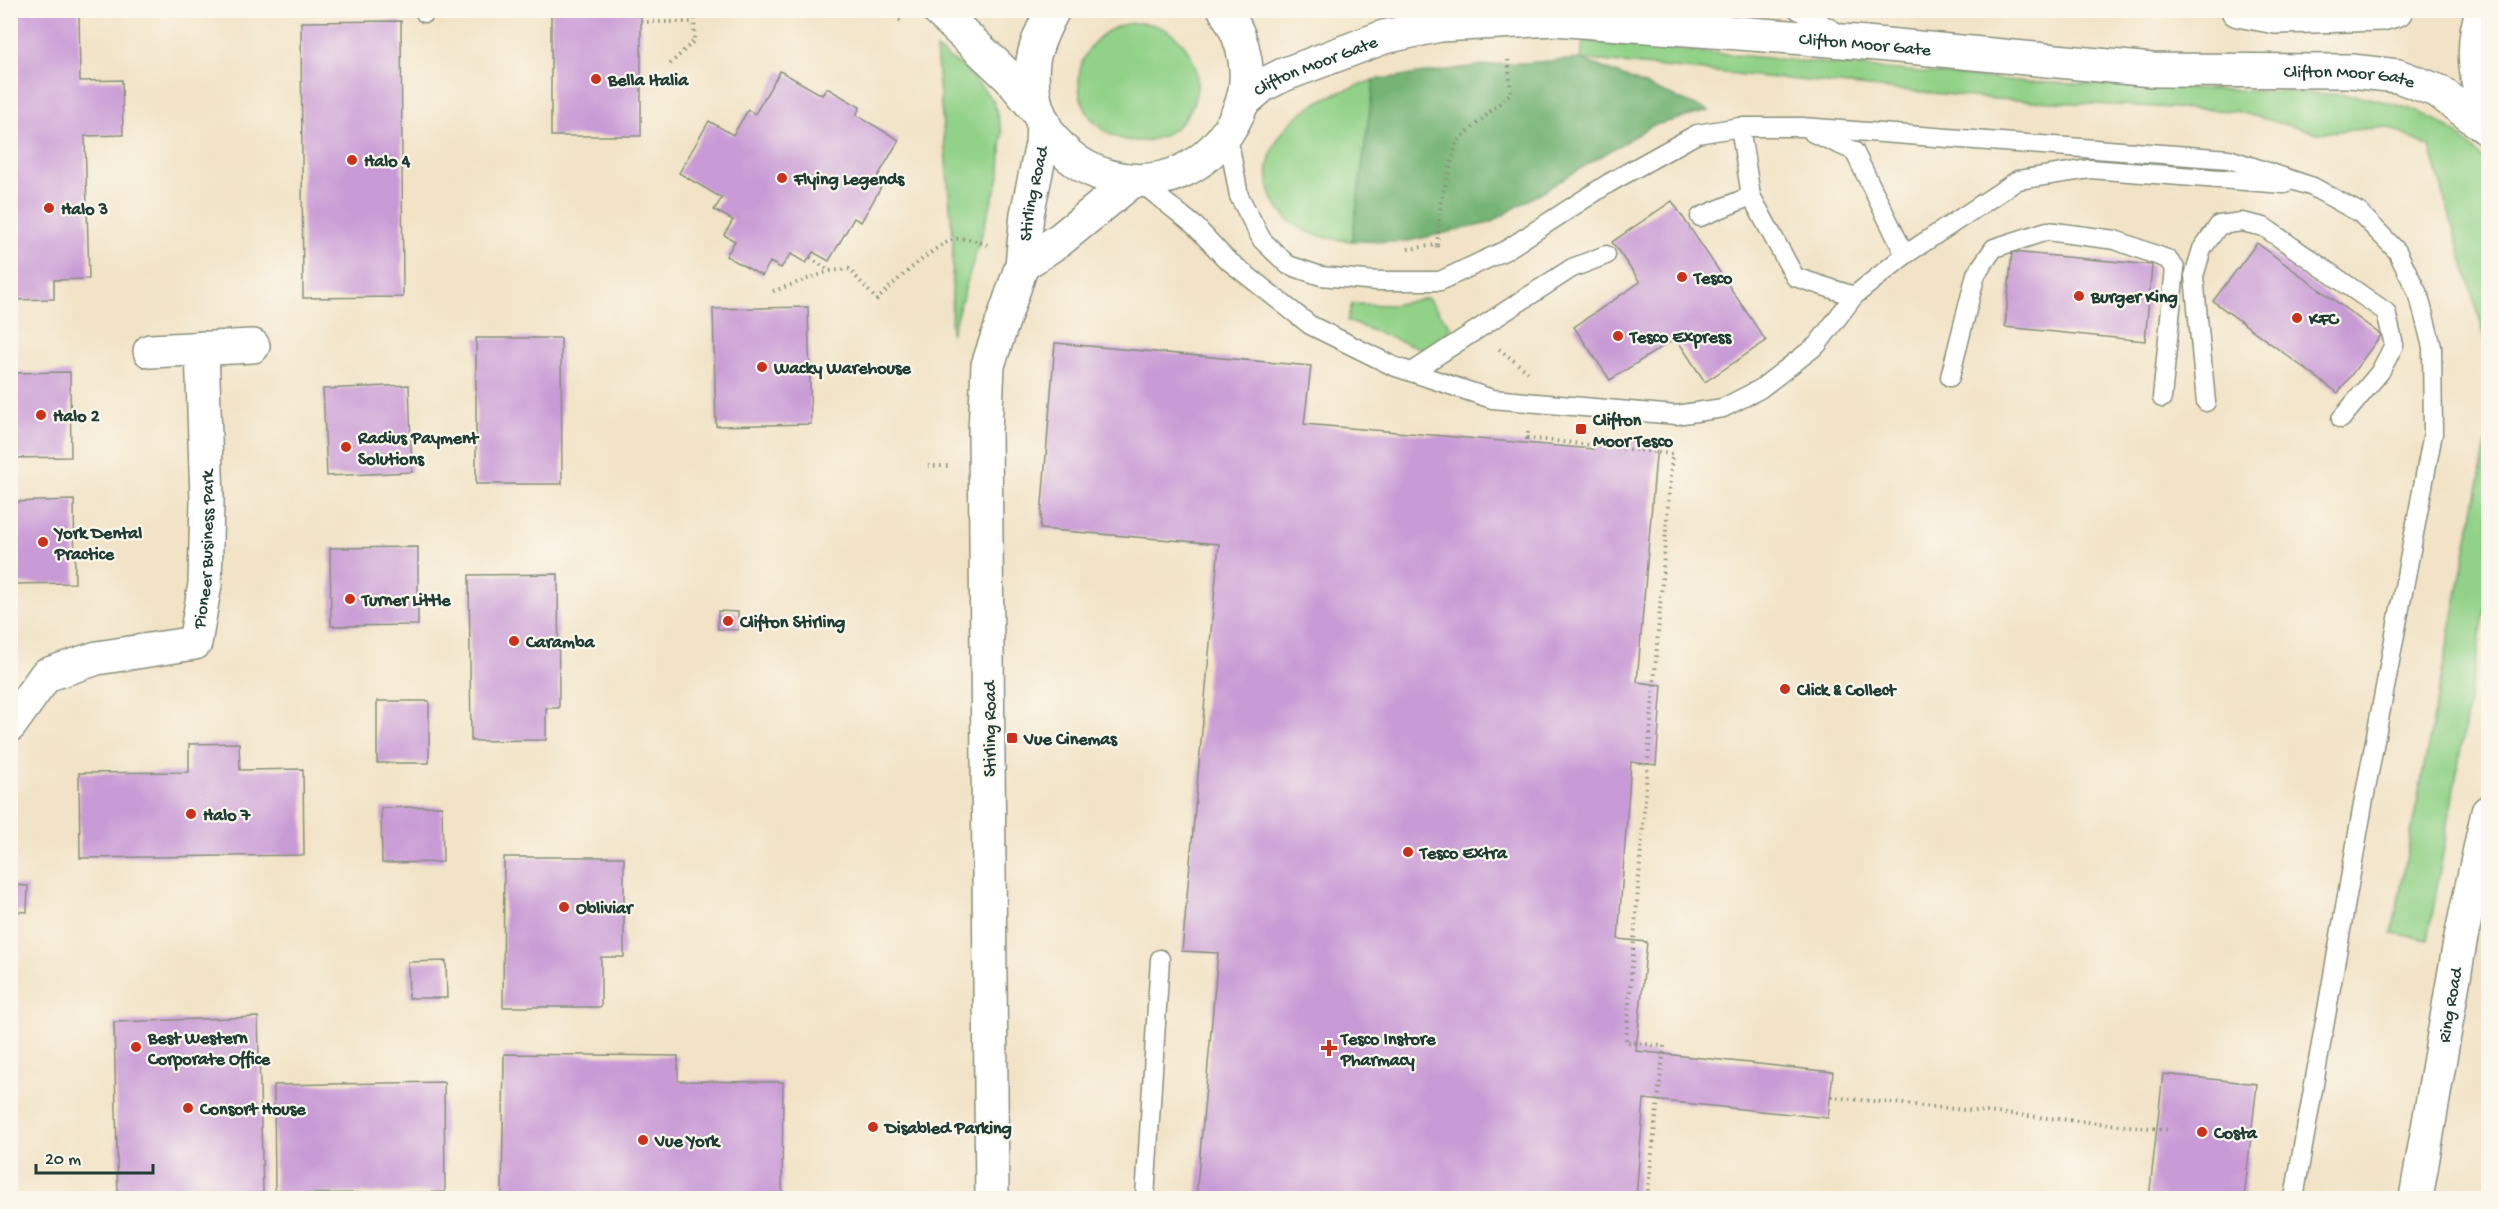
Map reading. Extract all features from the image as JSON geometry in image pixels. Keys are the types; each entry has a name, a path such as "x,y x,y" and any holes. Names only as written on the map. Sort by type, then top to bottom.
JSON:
{"main road":[{"path":"938,10 1010,78 1042,118 1055,140 1070,156 1089,169 1110,177 1136,182 1174,176 1204,160 1228,136 1243,102 1247,65 1237,28 1225,10"},
{"path":"1042,118 1034,88 1033,61 1040,34 1053,10"},
{"path":"2238,10 2276,17 2382,14 2396,10"},
{"path":"2483,10 2475,58 2481,99 2488,116"},
{"name":"Clifton Moor Gate","path":"1243,102 1263,85 1328,57 1384,37 1440,25 1555,19 1855,42 2152,70 2351,71 2398,76 2438,91 2488,129"},
{"name":"Stirling Road","path":"992,1198 985,431 988,365 1022,265 1027,214 1042,144 1042,118"},
{"name":"Stirling Road","path":"1022,265 1061,239 1136,182"},
{"path":"150,351 253,346"},
{"name":"Pioneer Business Park","path":"10,725 46,675 98,658 195,643 205,584 206,552 207,491 202,348"},
{"name":"Ring Road","path":"2416,1198 2460,942 2488,812"}],"lane":[{"path":"1798,10 1855,42"},
{"path":"1228,136 1239,196 1262,240 1288,265 1321,276 1377,281 1440,280 1506,250 1609,183 1697,134 1740,127 1802,127 2229,159 2313,187 2360,213 2397,252 2420,296 2432,347 2433,433 2364,799 2294,1198"},
{"path":"1740,127 1751,196 1795,277 1854,296"},
{"path":"1802,127 1854,151 1905,255"},
{"path":"1136,182 1195,226 1225,258 1310,325 1393,366 1492,399 1676,415 1723,408 1760,389 1817,345 1854,296 1905,255 2018,180 2090,169 2313,187"},
{"path":"1700,217 1751,196"},
{"path":"2206,402 2194,276 2202,249 2219,225 2242,222 2264,226 2386,312 2394,345 2380,372 2341,419"},
{"path":"1950,377 1976,274 1994,248 2047,231 2115,240 2167,259 2175,268 2162,398"},
{"path":"1412,372 1572,268 1606,255"},
{"path":"1145,1198 1160,959"}],"path":[{"path":"670,64 694,41 695,10"},
{"path":"641,22 695,22"},
{"path":"1440,280 1437,245 1440,200 1457,142 1511,93 1508,51"},
{"path":"773,291 830,271 849,269 877,300 899,278 952,239 979,241 1022,265"},
{"path":"1406,250 1437,245"},
{"path":"810,258 830,271"},
{"path":"1476,331 1536,378 1527,438 1672,454 1626,1042 1664,1046 1647,1198"},
{"path":"1831,1097 2171,1130"}],"green space":[{"path":"1138,23 1160,28 1180,40 1192,60 1197,82 1192,104 1180,124 1160,136 1138,141 1116,136 1096,124 1084,104 1079,82 1084,60 1096,40 1116,28"},
{"path":"1583,41 2028,82 2354,95 2412,110 2445,125 2460,136 2488,166 2488,348 2430,147 2388,127 2317,133 2235,111 1994,99 1581,59"},
{"path":"936,49 966,70 993,100 1002,132 1000,174 951,335 953,239"},
{"path":"1581,59 1709,111 1651,126 1490,223 1404,242 1352,241 1374,80 1477,66"},
{"path":"1374,80 1352,241 1328,238 1304,231 1291,222 1279,209 1272,196 1268,182 1271,154 1287,127 1307,109 1335,94"},
{"path":"1427,298 1452,328 1424,350 1347,321 1352,304 1392,305"},
{"path":"2488,434 2488,591 2428,940 2392,933"}],"building":[{"name":"Halo 3","path":"10,10 79,10 80,81 122,80 123,135 85,136 89,279 54,280 54,299 10,300"},
{"name":"Bella Italia","path":"551,10 641,10 641,136 551,136"},
{"name":"Halo 4","path":"401,21 403,297 303,298 301,22"},
{"name":"Flying Legends","path":"780,71 822,95 827,88 860,107 856,115 899,140 874,183 881,187 871,205 861,222 854,218 829,261 813,252 806,263 791,254 781,268 770,262 762,276 726,256 735,241 724,235 733,220 714,210 722,198 679,173 709,121 733,135 748,110 755,114"},
{"path":"1672,201 1766,341 1705,382 1676,338 1610,380 1574,327 1640,282 1612,242"},
{"name":"KFC","path":"2257,243 2381,335 2338,393 2213,301"},
{"name":"Burger King","path":"2012,252 2152,265 2145,341 2005,327"},
{"name":"Wacky Warehouse","path":"808,307 811,424 716,426 713,309"},
{"path":"476,338 561,338 562,484 476,484"},
{"name":"Tesco Extra","path":"1055,343 1311,366 1304,424 1593,449 1596,437 1657,444 1637,682 1662,685 1656,765 1631,762 1618,939 1647,942 1636,1051 1833,1072 1828,1118 1644,1099 1636,1198 1196,1198 1218,953 1182,951 1219,544 1040,529"},
{"name":"Halo 2","path":"70,372 71,457 10,458 10,373"},
{"path":"409,385 412,472 327,476 323,389"},
{"name":"York Dental Practice","path":"74,500 75,583 10,584 10,502"},
{"path":"418,547 418,625 331,626 330,548"},
{"name":"Caramba","path":"558,574 559,708 546,708 546,740 471,741 469,575"},
{"name":"Clifton Stirling","path":"718,611 738,612 738,630 718,629"},
{"path":"377,701 429,701 429,763 377,763"},
{"name":"Halo 7","path":"239,743 240,770 303,769 304,855 80,858 79,773 189,772 189,744"},
{"path":"442,806 443,862 382,863 381,808"},
{"name":"Obliviar","path":"504,857 624,857 624,957 601,957 601,1007 503,1007"},
{"path":"10,885 28,886 27,912 10,911"},
{"path":"446,961 447,998 409,998 408,962"},
{"name":"Consort House","path":"258,1017 263,1193 118,1198 114,1022"},
{"name":"Vue York","path":"504,1054 678,1056 678,1081 783,1082 782,1198 502,1198"},
{"path":"2163,1074 2257,1084 2244,1198 2149,1198"},
{"path":"444,1082 445,1192 275,1194 274,1085"}],"place":[{"name":"Bella Italia","path":"596,79"},
{"name":"Halo 4","path":"352,160"},
{"name":"Flying Legends","path":"782,178"},
{"name":"Halo 3","path":"49,208"},
{"name":"Tesco","path":"1682,277"},
{"name":"Burger King","path":"2079,296"},
{"name":"KFC","path":"2297,318"},
{"name":"Tesco Express","path":"1618,336"},
{"name":"Wacky Warehouse","path":"762,367"},
{"name":"Halo 2","path":"41,415"},
{"name":"Clifton Moor Tesco","path":"1581,429"},
{"name":"Radius Payment Solutions","path":"346,447"},
{"name":"York Dental Practice","path":"43,542"},
{"name":"Turner Little","path":"350,599"},
{"name":"Clifton Stirling","path":"728,621"},
{"name":"Caramba","path":"514,641"},
{"name":"Click & Collect","path":"1785,689"},
{"name":"Vue Cinemas","path":"1012,738"},
{"name":"Halo 7","path":"191,814"},
{"name":"Tesco Extra","path":"1408,852"},
{"name":"Obliviar","path":"564,907"},
{"name":"Best Western Corporate Office","path":"136,1047"},
{"name":"Tesco Instore Pharmacy","path":"1329,1048"},
{"name":"Consort House","path":"188,1108"},
{"name":"Disabled Parking","path":"873,1127"},
{"name":"Costa","path":"2202,1132"},
{"name":"Vue York","path":"643,1140"}]}
